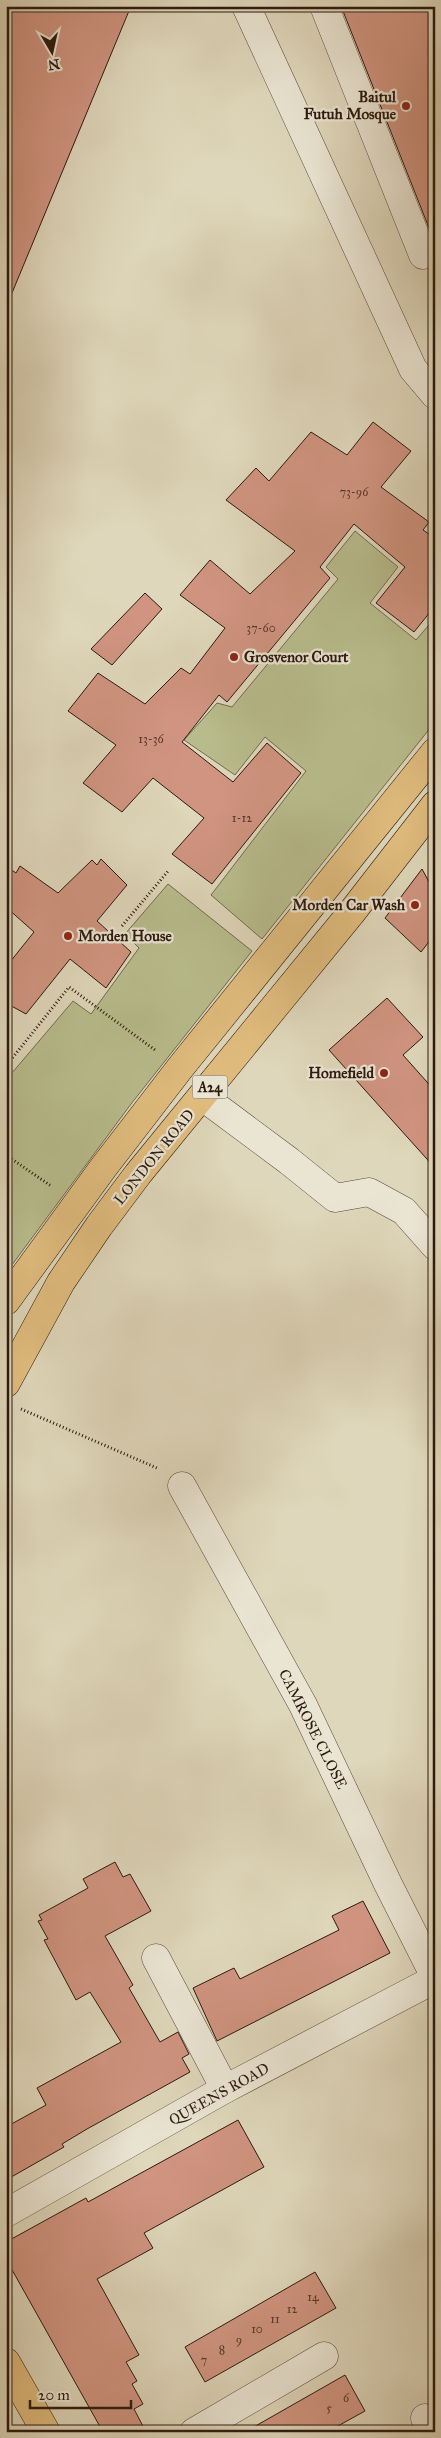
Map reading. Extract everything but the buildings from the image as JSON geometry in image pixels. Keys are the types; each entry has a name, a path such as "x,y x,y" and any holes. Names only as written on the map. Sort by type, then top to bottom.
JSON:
{"highway":[{"name":"A24","path":"6,1301 180,1068 435,752"},
{"name":"LONDON ROAD","path":"9,1394 60,1282 138,1174 352,912 435,805"},
{"path":"6,2362 46,2432"}],"street":[{"path":"246,6 413,369 435,395"},
{"path":"324,6 423,255 435,252"},
{"path":"202,1097 289,1160 335,1198 369,1192 404,1211 435,1246"},
{"name":"CAMROSE CLOSE","path":"182,1486 304,1705 388,1884 435,1978"},
{"path":"156,1958 225,2089"},
{"name":"QUEENS ROAD","path":"6,2213 225,2089 435,1978"},
{"path":"194,2432 324,2356"}],"path":[{"path":"122,926 169,870"},
{"path":"6,1066 69,987 180,1068"},
{"path":"6,1156 77,1204"},
{"path":"9,1394 159,1469"}],"green space":[{"path":"355,531 398,567 370,603 416,640 435,618 435,722 262,939 211,895 306,771 265,737 235,775 184,740 217,703 232,707 338,579 326,567"},
{"path":"168,884 252,951 131,1104 6,1273 6,1080 73,1001 91,1014 139,948 125,934"}],"place":[{"name":"Baitul Futuh Mosque","path":"406,106"},
{"name":"Grosvenor Court","path":"234,657"},
{"name":"Morden Car Wash","path":"415,905"},
{"name":"Morden House","path":"68,936"},
{"name":"Homefield","path":"384,1073"}]}
